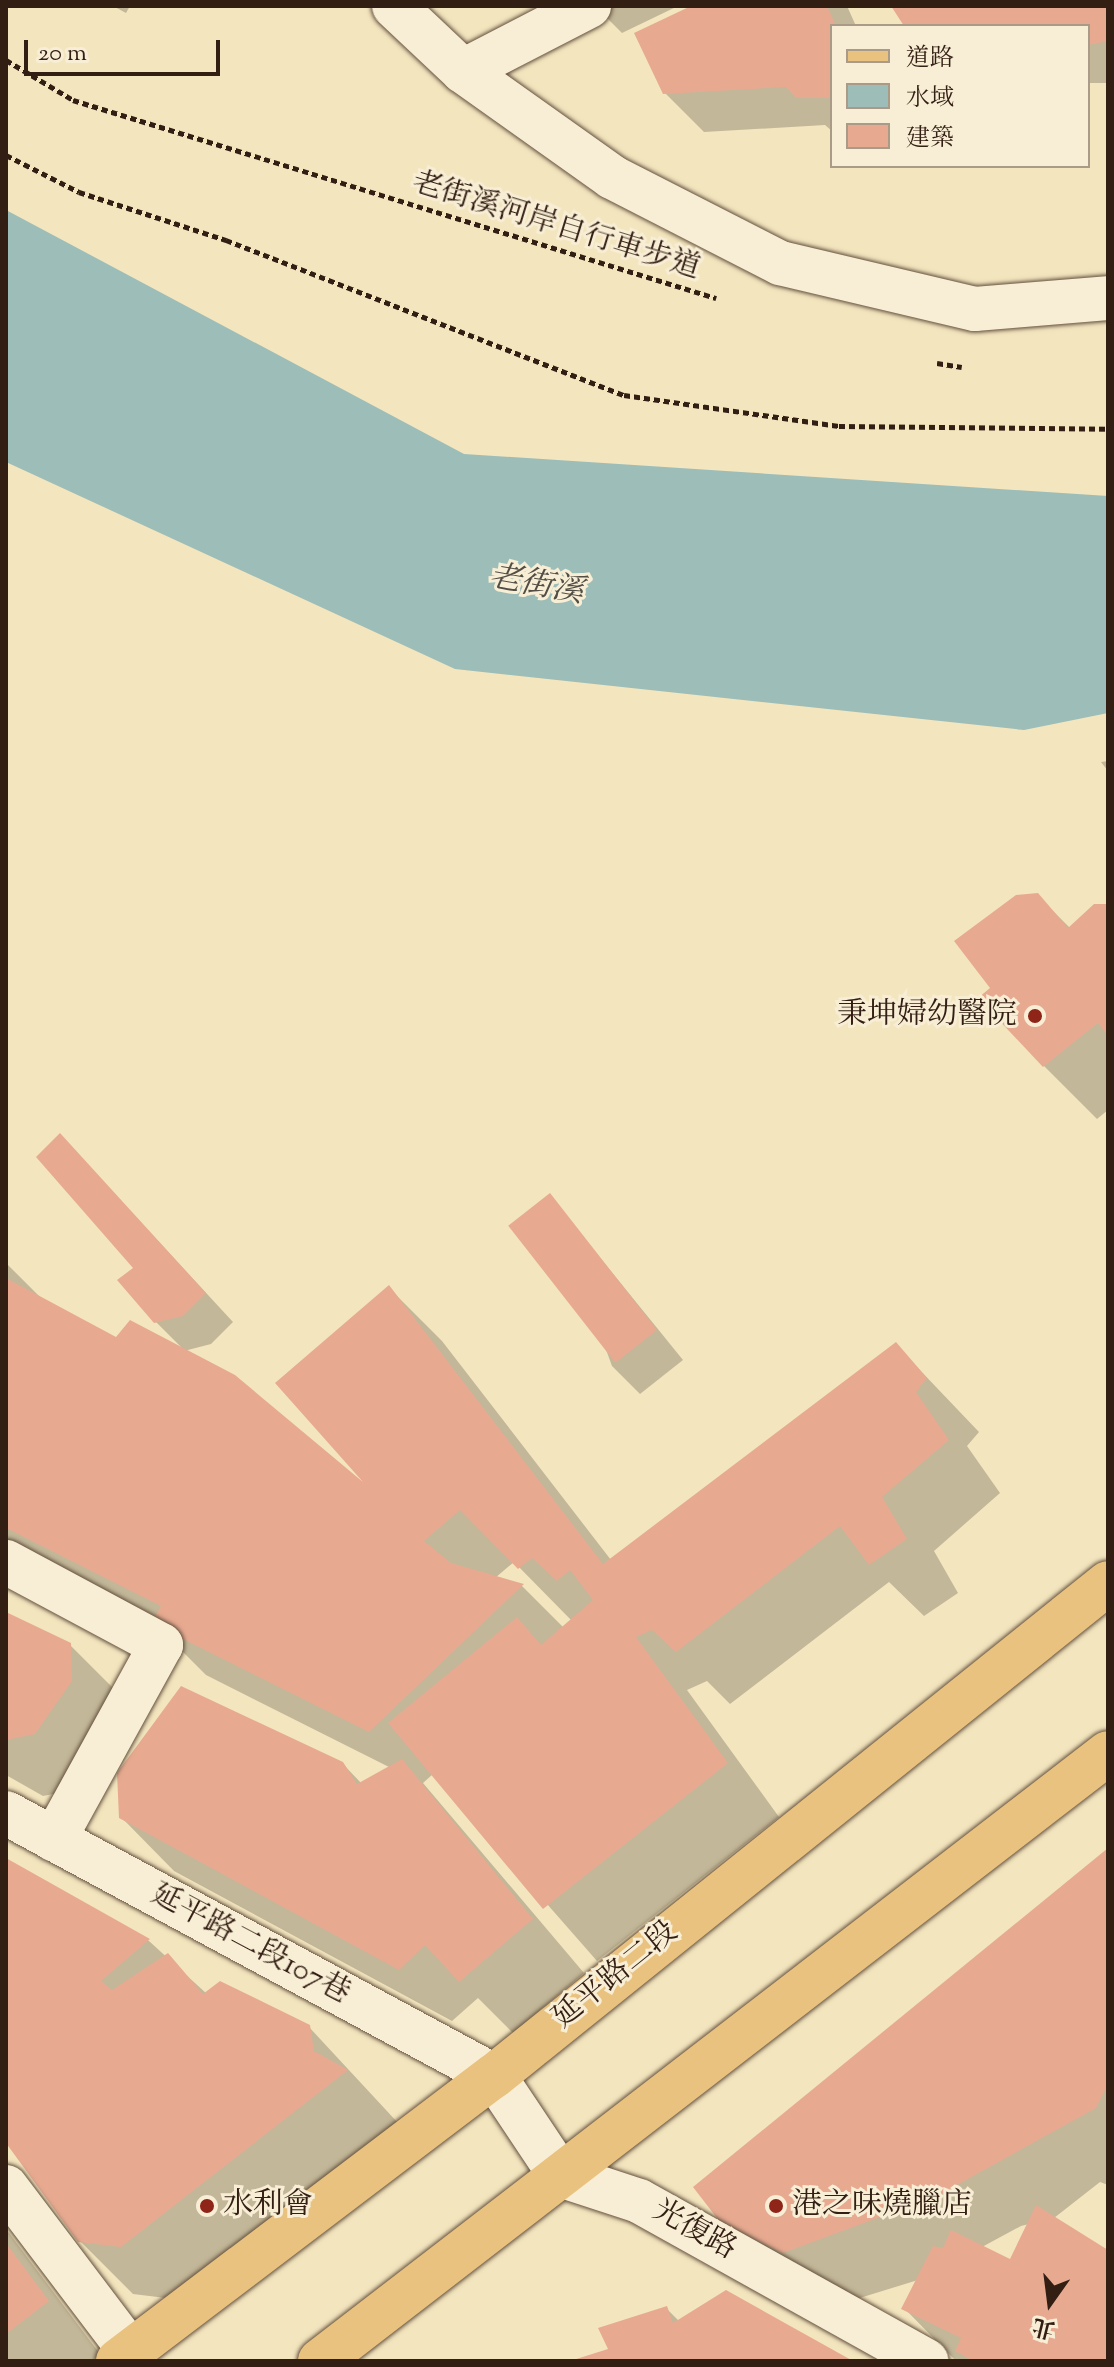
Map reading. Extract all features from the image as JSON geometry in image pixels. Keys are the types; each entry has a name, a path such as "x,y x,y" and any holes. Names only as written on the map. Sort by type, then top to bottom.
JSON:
{"main road":[{"name":"延平路二段","path":"125,2356 494,2076 1108,1583"},
{"path":"320,2361 1108,1753"}],"lane":[{"path":"394,6 463,71 612,177 780,263 975,309 1108,298"},
{"path":"463,71 589,6"},
{"path":"6,1562 161,1645 54,1840"},
{"name":"延平路二段107巷","path":"6,1813 494,2076"},
{"path":"494,2076 560,2175"},
{"name":"光復路","path":"560,2175 639,2201 926,2361"},
{"path":"6,2187 125,2356"}],"path":[{"name":"老街溪河岸自行車步道","path":"6,60 73,100 732,303"},
{"path":"6,155 79,192 226,240 624,395 839,426 1108,429"},
{"path":"925,359 970,366"}],"water":[{"name":"老街溪","path":"6,210 464,454 1108,496 1108,713 1024,730 455,669 6,462"}],"building":[{"path":"691,6 827,6 835,24 830,24 830,98 796,98 786,87 663,94 634,33"},
{"path":"891,6 1108,6 1108,41 1090,45 1090,24 903,24"},
{"path":"1038,893 1068,928 1094,904 1108,904 1108,1036 1098,1023 1043,1067 978,998 990,988 954,941 1016,895"},
{"path":"60,1133 206,1293 183,1316 154,1323 117,1280 133,1268 36,1157"},
{"path":"550,1193 657,1330 615,1363 508,1226"},
{"path":"6,1278 116,1337 130,1320 235,1375 363,1482 275,1383 389,1285 603,1564 896,1342 927,1378 916,1392 949,1440 882,1497 907,1539 869,1565 840,1526 676,1652 652,1630 636,1637 728,1763 543,1909 388,1723 517,1617 541,1645 593,1600 570,1570 557,1581 532,1558 518,1569 460,1510 424,1541 451,1563 524,1584 369,1732 151,1623 161,1606 6,1528"},
{"path":"6,1612 71,1643 72,1681 35,1734 6,1740"},
{"path":"181,1686 343,1762 357,1784 402,1759 533,1919 459,1982 425,1945 399,1970 119,1818 117,1773"},
{"path":"1108,1848 1108,2084 1096,2108 937,2196 783,2253 720,2222 693,2187"},
{"path":"6,1858 150,1939 101,1981 112,1990 168,1953 203,1994 220,1981 310,2025 314,2051 348,2070 121,2247 78,2242 6,2143"},
{"path":"1036,2205 1108,2250 1108,2361 973,2361 955,2351 961,2338 901,2309 933,2246 943,2248 951,2230 1010,2259"},
{"path":"6,2243 49,2301 6,2334"},
{"path":"726,2290 853,2361 570,2361 608,2349 598,2328 667,2306 673,2323"}],"place":[{"name":"秉坤婦幼醫院","path":"1035,1016"},
{"name":"水利會","path":"207,2206"},
{"name":"港之味燒臘店","path":"776,2206"}]}
